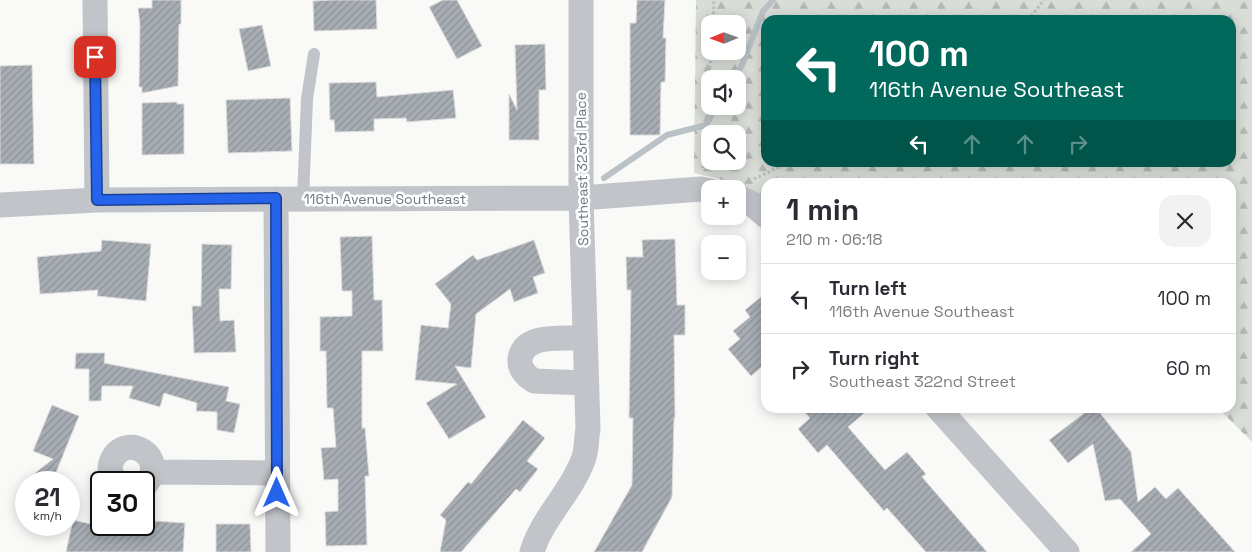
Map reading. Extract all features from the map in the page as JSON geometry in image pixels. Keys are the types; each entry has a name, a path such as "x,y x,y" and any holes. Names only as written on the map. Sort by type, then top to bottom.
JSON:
{"street":[{"path":"95,0 97,200"},
{"name":"Southeast 323rd Place","path":"532,552 546,522 573,482 584,458 588,430 581,198 581,0"},
{"name":"116th Avenue Southeast","path":"0,205 97,200 581,198 701,190"},
{"path":"746,192 752,203 761,211"},
{"path":"276,198 278,552"},
{"path":"585,338 541,339 533,341 526,346 520,361 522,370 534,381 586,383"},
{"path":"942,413 1067,552"},
{"path":"110,471 110,465 118,452 124,448 138,448 150,457 153,464 151,471"},
{"path":"155,479 277,473"}],"lane":[{"path":"303,198 307,100 314,54"}],"path":[{"path":"713,15 714,0"},
{"path":"1032,15 1044,0"},
{"path":"706,180 712,60"},
{"path":"763,178 781,167"},
{"path":"746,188 761,179"}],"green space":[{"path":"696,0 1252,0 1252,442 1223,413 1236,413 1236,178 761,178 761,196 746,188 746,180 723,180 694,173"}],"building":[{"path":"152,0 181,0 178,86 142,93 142,87 139,87 140,25 138,8 152,8"},
{"path":"376,0 377,29 314,31 313,1"},
{"path":"443,0 457,0 482,46 457,59 429,7"},
{"path":"637,0 665,0 663,38 666,38 665,82 661,82 660,135 630,135 630,23 636,23"},
{"path":"262,25 271,66 248,71 239,29"},
{"path":"545,44 546,90 539,90 539,140 509,140 509,94 517,110 515,45"},
{"path":"32,65 34,164 0,164 0,66"},
{"path":"376,82 377,97 453,90 456,118 407,122 406,118 374,119 374,131 335,132 334,120 330,120 329,83"},
{"path":"290,98 292,151 228,153 226,100"},
{"path":"177,102 177,104 184,104 184,154 142,155 142,103"},
{"path":"372,236 374,300 382,300 383,351 362,351 362,428 365,428 369,476 365,476 367,545 326,546 325,512 338,511 338,479 324,480 321,448 336,447 333,408 327,408 326,351 320,351 320,317 352,316 352,291 342,291 340,237"},
{"path":"675,239 677,305 685,305 685,335 674,335 675,418 672,497 642,552 594,552 632,485 633,418 629,418 631,290 627,290 626,257 643,257 642,240"},
{"path":"102,240 151,244 146,301 97,296 98,290 40,294 37,257 101,251"},
{"path":"534,240 545,273 533,277 538,293 514,302 510,289 476,314 471,368 455,366 486,417 449,439 426,403 457,384 415,380 421,325 448,328 451,304 435,284 473,255 477,260"},
{"path":"202,244 232,245 231,289 219,289 220,321 234,320 236,352 194,353 192,306 201,306"},
{"path":"761,297 761,367 751,376 728,349 740,339 733,331 750,317 745,310"},
{"path":"76,353 105,353 104,363 229,387 226,401 240,404 234,433 217,430 217,412 196,411 197,403 164,393 160,407 129,398 133,386 102,386 101,401 89,401 89,369 75,369"},
{"path":"52,405 79,416 56,471 38,471 53,459 33,451"},
{"path":"806,413 864,413 848,427 885,470 907,452 926,474 922,477 987,552 926,552 887,508 884,511 827,445 818,453 798,429 810,418"},
{"path":"1084,413 1100,413 1131,452 1138,502 1155,487 1166,499 1178,488 1235,552 1131,552 1151,534 1120,499 1105,501 1093,444 1068,463 1049,440"},
{"path":"523,420 545,438 527,461 538,469 520,492 516,489 461,552 440,552 446,520 440,515 468,482 471,484"},
{"path":"155,521 185,523 183,552 66,552 70,536 80,536 80,522 90,524 90,536 155,536"},
{"path":"216,524 250,524 251,552 216,552"}],"waterway":[{"path":"761,15 773,0"},
{"path":"739,70 761,16"},
{"path":"604,178 667,135 706,125 712,115"}],"route":[{"path":"95,57 97,200 276,198 277,493"}]}
